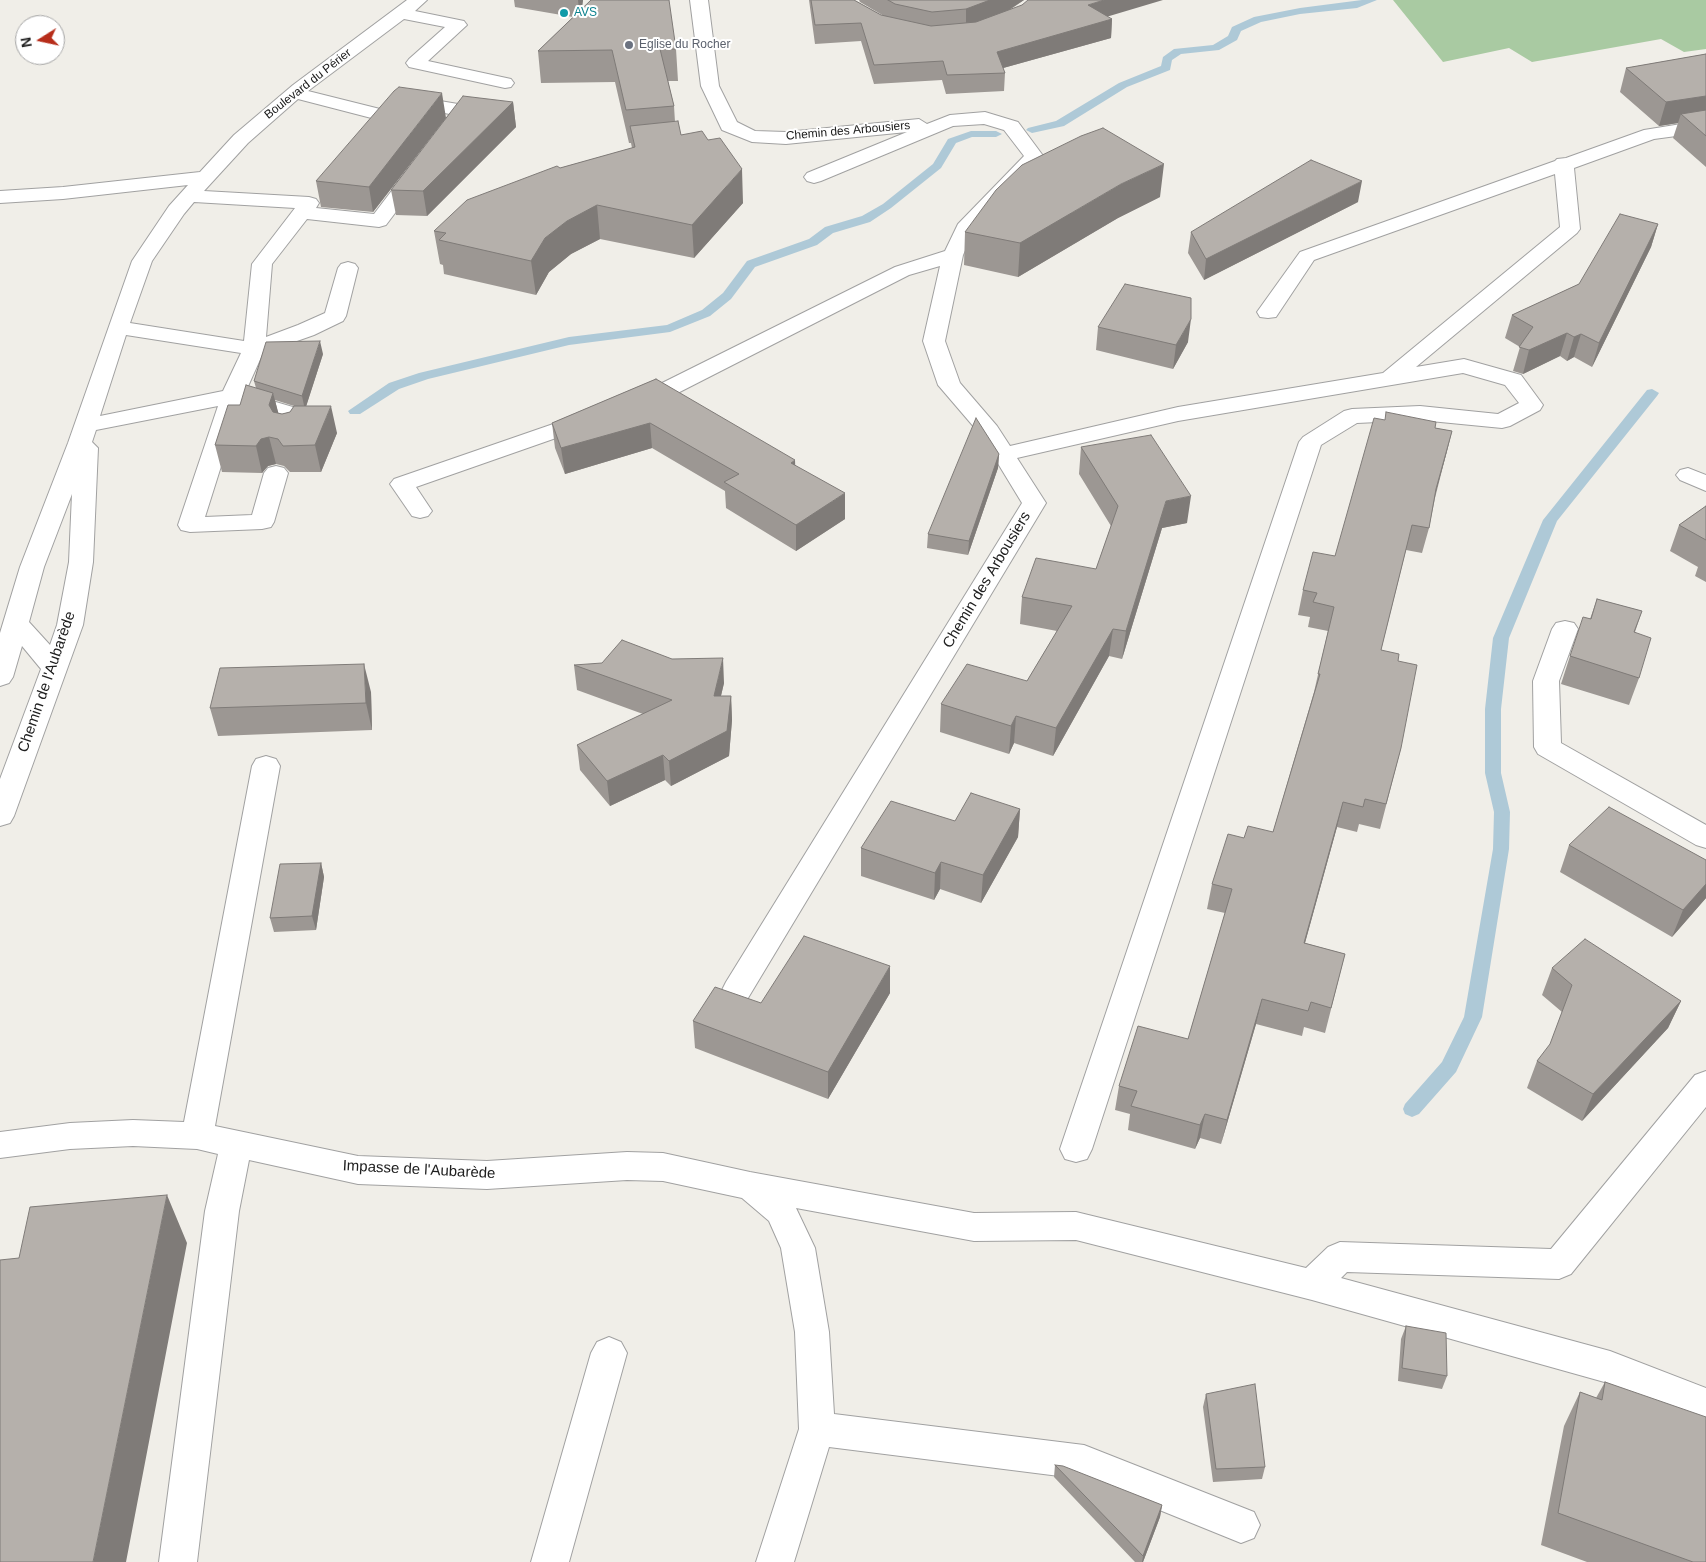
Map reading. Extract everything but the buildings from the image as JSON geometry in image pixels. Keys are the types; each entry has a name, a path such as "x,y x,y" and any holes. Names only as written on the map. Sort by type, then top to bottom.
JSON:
{"street":[{"name":"Boulevard du Périer","path":"206,177 241,139 295,93 418,0"},
{"name":"Chemin des Arbousiers","path":"699,0 710,86 729,126 752,136 786,138 985,118 1011,126 1034,158 965,228 953,255 934,340 949,385 989,431 1034,503 737,990"},
{"path":"401,13 458,25 415,63 505,82"},
{"path":"188,196 311,201 379,221 463,110 404,101 377,122 295,93"},
{"name":"Chemin des Arbousiers","path":"814,177 950,122"},
{"path":"1268,312 1307,256 1651,134 1706,126"},
{"path":"718,142 752,136"},
{"path":"1390,377 1570,229 1564,164"},
{"path":"0,196 63,193 206,177"},
{"name":"Chemin de l'Aubarède","path":"0,677 8,624 87,425 118,327 142,261 188,196 206,177"},
{"path":"0,217 63,193"},
{"path":"276,473 262,522 190,526 232,396 254,349 262,264 311,201"},
{"path":"420,511 402,484 652,397 902,271 953,255"},
{"path":"118,327 254,349 306,330 336,316 348,268"},
{"path":"1004,454 1178,414 1464,366 1513,380 1532,405 1502,421 1420,413 1352,416 1311,442 1076,1149"},
{"path":"87,425 232,396 296,415 288,432"},
{"name":"Chemin de l'Aubarède","path":"0,816 70,625 81,562 87,425"},
{"path":"8,624 54,667"},
{"path":"1565,629 1546,681 1548,747 1706,838"},
{"path":"197,1136 266,766"},
{"path":"1312,1285 1340,1257 1559,1264 1706,1084"},
{"name":"Impasse de l'Aubarède","path":"0,1145 70,1136 133,1133 197,1136 358,1170 487,1176 628,1166 663,1167 750,1186 974,1227 1076,1226 1312,1285 1610,1367 1706,1404"},
{"path":"178,1562 222,1211 236,1145"},
{"path":"750,1186 781,1211 798,1248 812,1332 817,1428 774,1562"},
{"path":"550,1562 609,1353"},
{"path":"817,1428 1084,1462 1241,1525"}],"green space":[{"path":"1393,0 1706,0 1706,49 1684,52 1661,39 1532,62 1509,48 1443,62"}],"waterway":[{"path":"1032,130 1060,124 1123,85 1166,68 1167,59 1178,51 1215,48 1233,38 1236,29 1258,19 1300,11 1357,5 1372,0"},
{"path":"355,411 394,386 424,376 569,341 670,328 706,313 727,296 751,264 813,242 829,230 866,219 887,206 937,166 952,141 971,134 996,134"},
{"path":"1412,1109 1449,1067 1473,1017 1501,849 1502,812 1493,773 1493,709 1501,638 1550,520 1652,393"}],"place":[{"name":"AVS","path":"564,13"},
{"name":"Eglise du Rocher","path":"629,45"}]}
